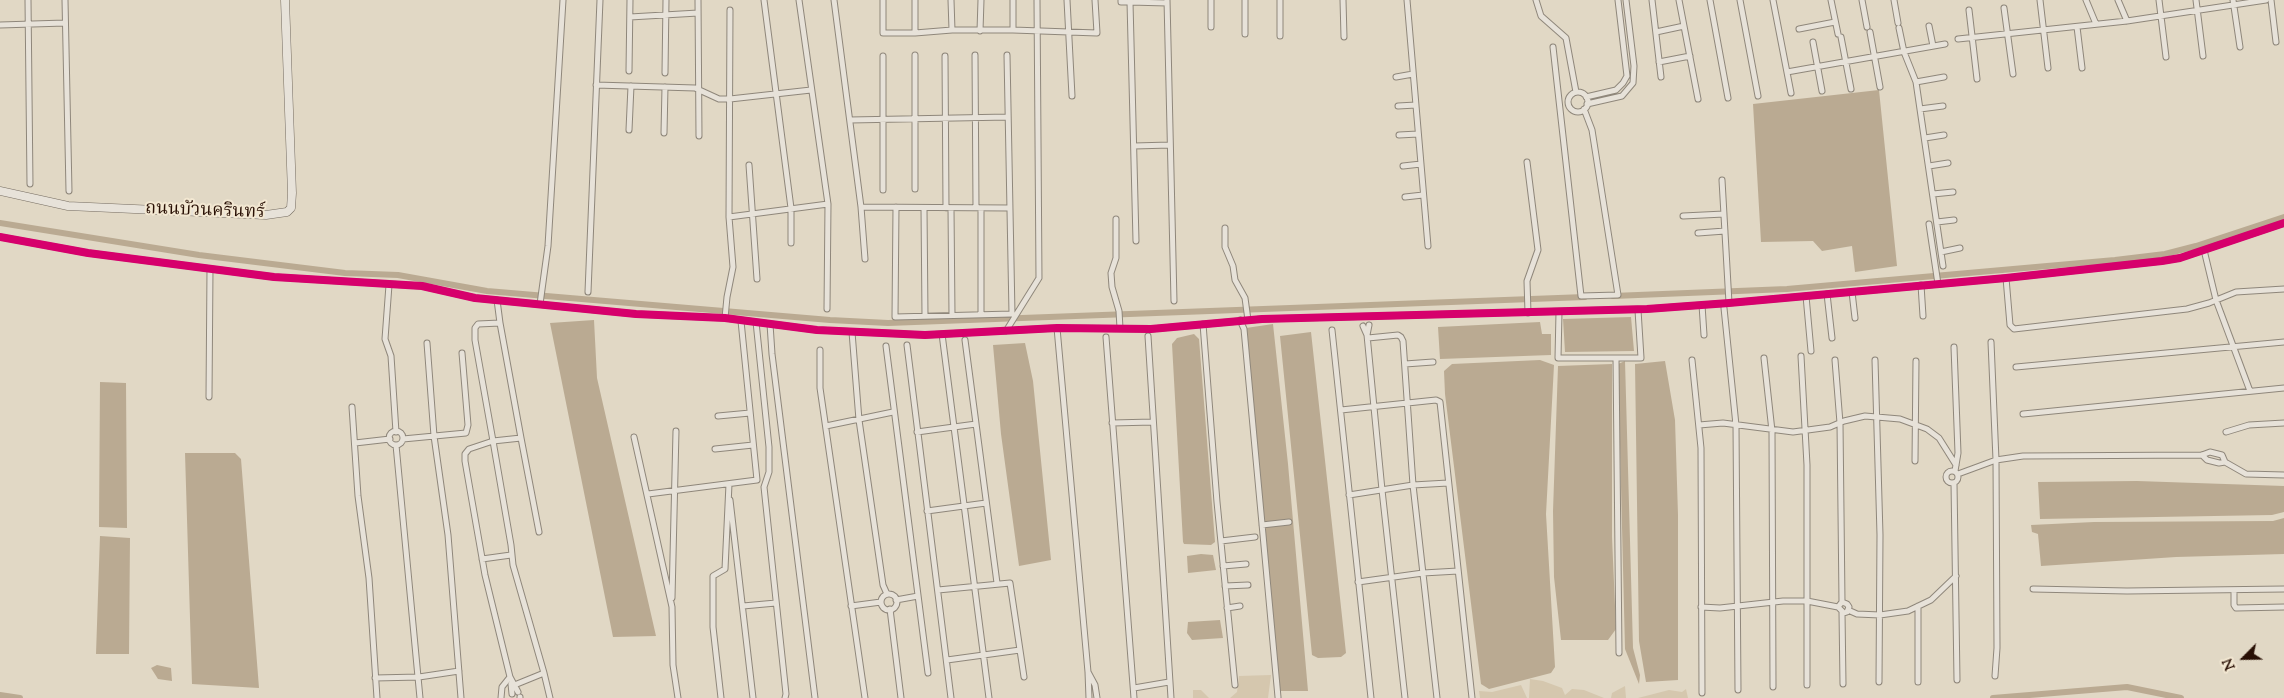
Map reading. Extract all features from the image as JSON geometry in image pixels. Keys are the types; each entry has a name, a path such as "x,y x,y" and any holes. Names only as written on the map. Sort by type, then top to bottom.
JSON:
{"street":[{"path":"28,0 30,184"},
{"path":"65,0 69,191"},
{"name":"ถนนบัวนครินทร์","path":"0,191 68,206 266,215 287,212 291,208 292,193 285,0"},
{"path":"540,304 548,246 563,0"},
{"path":"588,292 600,0"},
{"path":"629,71 630,0"},
{"path":"665,73 666,0"},
{"path":"698,0 699,136"},
{"path":"764,0 791,208 791,243"},
{"path":"799,0 828,204 827,309"},
{"path":"834,0 861,207 865,259"},
{"path":"883,0 883,33 952,30 1097,33 1095,0"},
{"path":"914,0 915,33"},
{"path":"951,0 952,30"},
{"path":"980,31 981,0"},
{"path":"1014,0 1014,30"},
{"path":"1006,331 1039,278 1037,0"},
{"path":"1068,0 1072,96"},
{"path":"1121,0 1121,2 1167,1 1174,301"},
{"path":"1211,0 1211,27"},
{"path":"1245,0 1245,34"},
{"path":"1280,0 1280,36"},
{"path":"1343,0 1344,37"},
{"path":"1407,0 1428,246"},
{"path":"1536,0 1541,16 1566,38 1576,92"},
{"path":"1652,0 1661,77"},
{"path":"1679,0 1698,99"},
{"path":"1710,0 1728,98"},
{"path":"1740,0 1758,96"},
{"path":"1773,0 1790,93"},
{"path":"1831,0 1851,89"},
{"path":"1862,0 1880,87"},
{"path":"1894,0 1904,52 1916,82 1942,266"},
{"path":"2040,0 2048,68"},
{"path":"2086,0 2096,24"},
{"path":"2118,0 2127,21"},
{"path":"2159,0 2166,57"},
{"path":"2196,0 2204,56"},
{"path":"1958,39 2127,21 2197,12 2234,2 2266,0"},
{"path":"2271,0 2276,42"},
{"path":"1553,47 1581,296 1618,295 1592,130 1586,103 1582,93 1576,92 1570,95 1569,104 1575,111 1586,103 1620,87 1626,76 1627,66 1619,1 1626,1 1634,65 1633,83 1622,96 1586,103"},
{"path":"1130,2 1136,241"},
{"path":"2234,2 2240,47"},
{"path":"2004,8 2013,74"},
{"path":"725,315 734,267 729,217 730,10"},
{"path":"1969,10 1977,79"},
{"path":"630,17 698,13"},
{"path":"1798,29 1835,22"},
{"path":"0,25 65,23"},
{"path":"1656,32 1684,26"},
{"path":"1930,26 1933,46"},
{"path":"2077,27 2082,68"},
{"path":"1813,42 1822,91"},
{"path":"1786,72 1945,44"},
{"path":"975,55 975,118 982,314"},
{"path":"896,207 895,317 1012,314 1007,55"},
{"path":"883,56 883,190"},
{"path":"915,56 915,189"},
{"path":"945,56 952,315"},
{"path":"1659,62 1690,56"},
{"path":"1627,66 1634,65"},
{"path":"1396,77 1413,74"},
{"path":"1916,82 1944,77"},
{"path":"596,85 698,89 719,99 730,100 811,90"},
{"path":"629,130 630,86"},
{"path":"664,132 665,87"},
{"path":"1398,106 1416,105"},
{"path":"1920,109 1943,106"},
{"path":"850,120 1008,117"},
{"path":"1399,135 1418,134"},
{"path":"1924,138 1944,135"},
{"path":"1134,146 1170,145"},
{"path":"1527,162 1538,250 1527,281 1528,312"},
{"path":"1403,166 1421,164"},
{"path":"1929,166 1948,164"},
{"path":"749,165 757,279"},
{"path":"1722,180 1729,303"},
{"path":"1933,194 1953,192"},
{"path":"1405,197 1424,196"},
{"path":"729,217 828,204"},
{"path":"861,207 1009,208"},
{"path":"924,208 925,316"},
{"path":"1683,216 1724,214"},
{"path":"1116,219 1116,258 1112,273 1112,288 1120,322"},
{"path":"1937,222 1954,220"},
{"path":"0,236 88,253 210,269 274,277 422,286 475,298 636,314 725,315 741,321 852,332 942,334 1057,328 1120,322 1151,329 1240,320 1369,321 1528,312 1638,310 1729,303 2006,278 2162,261 2204,250 2284,223"},
{"path":"1929,224 1938,284"},
{"path":"1225,228 1227,254 1247,310 1248,320"},
{"path":"1698,234 1725,231"},
{"path":"1941,252 1960,248"},
{"path":"2204,250 2216,300 2250,390"},
{"path":"210,269 210,398"},
{"path":"2006,278 2010,325 2014,329 2187,309 2236,292 2284,289"},
{"path":"390,284 385,334 391,356 396,432"},
{"path":"1921,285 1923,316"},
{"path":"1852,292 1855,318"},
{"path":"1827,294 1832,338"},
{"path":"1806,296 1812,352"},
{"path":"497,300 539,532"},
{"path":"1702,305 1704,334"},
{"path":"1724,308 1736,425 1738,690"},
{"path":"1559,312 1558,358 1640,358 1638,310"},
{"path":"1240,320 1244,329 1278,697"},
{"path":"648,494 757,480 741,321"},
{"path":"1363,321 1368,336"},
{"path":"1369,321 1368,336 1382,490 1405,698"},
{"path":"500,322 478,324 475,328 475,340 512,544 511,555 550,698"},
{"path":"756,322 769,447 769,472 764,487 785,698"},
{"path":"770,324 772,354 815,698"},
{"path":"1203,324 1235,685"},
{"path":"1057,328 1089,698"},
{"path":"1332,330 1371,698"},
{"path":"852,332 858,420 887,594"},
{"path":"942,334 989,698"},
{"path":"1148,336 1171,698"},
{"path":"1368,336 1401,336 1406,364 1413,484 1437,698"},
{"path":"1106,337 1134,698"},
{"path":"965,340 997,583"},
{"path":"1991,342 1996,460 1997,648 1995,676"},
{"path":"2016,367 2284,342"},
{"path":"427,343 434,436 448,535 461,698"},
{"path":"907,345 951,698"},
{"path":"886,346 928,673"},
{"path":"1954,347 1956,464 1958,480 1954,483 1957,680"},
{"path":"820,350 820,388 865,698"},
{"path":"403,439 464,434 468,430 462,353"},
{"path":"1801,356 1806,431 1807,685"},
{"path":"1616,358 1619,653"},
{"path":"1764,358 1772,431 1773,688"},
{"path":"1692,360 1699,424 1702,484 1702,692"},
{"path":"1836,360 1840,423 1842,602 1840,610 1843,684"},
{"path":"1875,360 1878,417 1880,682"},
{"path":"1915,461 1916,361"},
{"path":"1406,364 1433,362"},
{"path":"2023,414 2284,388"},
{"path":"1341,410 1409,402 1436,400 1440,402 1472,698"},
{"path":"352,407 358,496 369,578 377,698"},
{"path":"826,426 893,412"},
{"path":"718,416 750,413"},
{"path":"1699,424 1736,425 1772,431 1793,432 1830,427 1865,416 1878,417 1915,423 1928,429 1939,438 1956,464"},
{"path":"1112,423 1153,422"},
{"path":"2226,432 2249,425 2284,423"},
{"path":"918,432 976,424"},
{"path":"676,431 672,607 673,665 678,698"},
{"path":"390,439 391,434 396,432"},
{"path":"396,432 401,434 403,439"},
{"path":"634,437 672,607"},
{"path":"512,694 512,682 482,560 465,454 469,449 493,441 521,438"},
{"path":"355,444 390,439"},
{"path":"390,439 396,445 420,698"},
{"path":"396,445 401,444 403,439"},
{"path":"715,449 753,445"},
{"path":"1954,483 1948,481 1946,476 1951,470 1957,473 1996,460 2023,456 2202,455 2207,460 2219,463 2225,462 2246,474 2284,475"},
{"path":"1349,495 1413,484 1448,483"},
{"path":"728,484 753,698"},
{"path":"721,698 713,627 713,576 725,569 728,484"},
{"path":"927,510 986,503"},
{"path":"1262,525 1289,522"},
{"path":"1221,541 1255,537"},
{"path":"482,560 511,555"},
{"path":"1223,566 1246,564"},
{"path":"1358,582 1423,573 1458,571"},
{"path":"1702,607 1736,607 1807,601 1840,610 1848,610 1857,614 1880,615 1908,611 1931,600 1956,576"},
{"path":"938,590 1008,582 1012,585 1024,677"},
{"path":"1225,586 1248,585"},
{"path":"2033,589 2284,589"},
{"path":"2234,590 2234,605 2236,608 2284,608"},
{"path":"887,594 891,594 896,600 895,606 890,609 884,608 881,602 882,597 887,594"},
{"path":"896,600 918,596"},
{"path":"851,606 881,602"},
{"path":"1842,602 1847,604 1848,610"},
{"path":"743,606 776,603"},
{"path":"1227,608 1240,606"},
{"path":"1918,606 1918,682"},
{"path":"890,609 902,698"},
{"path":"947,660 1020,650"},
{"path":"376,678 419,677 459,671"},
{"path":"501,698 502,687 544,672"},
{"path":"1088,672 1095,685 1097,698"},
{"path":"512,682 520,696"},
{"path":"1134,688 1169,682"}],"shaded area":[{"path":"1879,90 1897,266 1855,272 1852,246 1822,251 1813,241 1761,242 1753,104"},
{"path":"1631,317 1634,351 1565,352 1563,319"},
{"path":"594,320 597,378 656,636 613,637 550,323"},
{"path":"1540,322 1542,334 1551,334 1551,355 1440,359 1438,327"},
{"path":"1273,324 1288,464 1308,691 1280,691 1270,595 1246,328"},
{"path":"1311,332 1346,653 1341,657 1318,658 1312,655 1280,336"},
{"path":"1194,334 1199,339 1215,542 1211,545 1184,544 1183,542 1172,344 1177,338"},
{"path":"1025,343 1033,381 1051,560 1019,566 1001,434 993,345"},
{"path":"1540,360 1554,365 1546,514 1555,667 1551,673 1489,689 1481,684 1445,394 1444,371 1452,364"},
{"path":"1625,361 1633,648 1640,675 1639,684 1625,649 1618,364"},
{"path":"1665,361 1675,420 1678,515 1678,680 1646,682 1639,641 1635,364"},
{"path":"1612,364 1612,537 1616,629 1608,640 1561,640 1554,577 1553,511 1558,366"},
{"path":"100,382 126,383 127,528 99,527"},
{"path":"185,453 235,453 241,459 259,688 192,684"},
{"path":"2137,481 2284,486 2284,512 2272,515 2040,519 2038,482"},
{"path":"2284,518 2284,554 2176,557 2041,566 2038,534 2032,532 2031,525 2094,522 2273,521"},
{"path":"100,536 130,538 129,654 96,654"},
{"path":"1213,555 1216,570 1188,573 1187,556"},
{"path":"1220,620 1223,638 1192,640 1187,633 1188,622"},
{"path":"157,665 171,668 172,681 158,679 151,668"},
{"path":"1271,675 1268,698 1230,698 1237,692 1239,676"},
{"path":"1530,679 1543,681 1562,688 1565,695 1572,689 1584,690 1604,698 1529,698"},
{"path":"1521,685 1527,698 1480,698 1479,691 1492,692"},
{"path":"1625,686 1626,698 1611,698 1612,693"},
{"path":"1686,689 1688,698 1638,698 1669,690 1682,692"},
{"path":"1193,690 1201,690 1209,698 1193,698"}],"waterway":[{"path":"1613,296 1787,289 2115,260 2165,254 2196,246 2284,217"},
{"path":"0,223 199,255 345,273 398,275 487,291 830,320 888,323 1585,297"},
{"path":"1993,698 2127,687 2181,698"},
{"path":"0,695 20,698"}],"cycle path":[{"path":"0,237 88,253 274,277 422,286 475,298 636,314 725,318 817,330 925,335 1057,328 1151,329 1262,319 1647,309 1729,303 2006,278 2162,261 2180,258 2284,223"}]}
